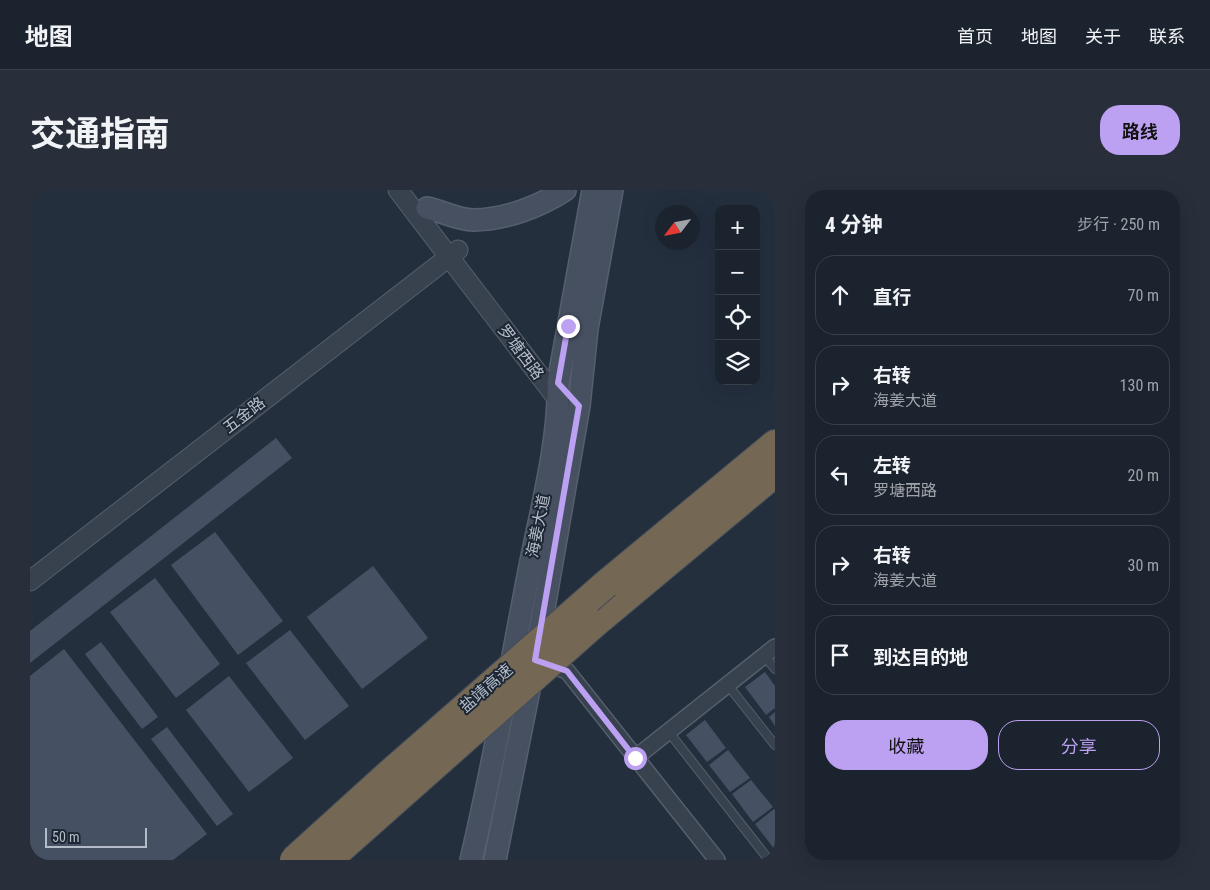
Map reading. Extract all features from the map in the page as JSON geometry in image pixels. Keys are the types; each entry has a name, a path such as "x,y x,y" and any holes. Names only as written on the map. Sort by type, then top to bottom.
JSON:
{"highway":[{"name":"盐靖高速","path":"294,860 390,773 606,584 775,444"},
{"name":"盐靖高速","path":"328,860 594,624 775,473"}],"main road":[{"path":"427,208 472,220 520,212 548,201 565,190"},
{"name":"海姜大道","path":"495,860 535,660 565,397 593,190"},
{"name":"海姜大道","path":"471,860 485,800 565,397 587,328 612,190"}],"street":[{"name":"罗塘西路","path":"398,190 453,253 565,397"},
{"name":"罗塘西路","path":"414,190 427,208 453,253"},
{"name":"五金路","path":"30,581 453,253"},
{"path":"635,758 770,651"},
{"path":"535,660 567,671 717,860"}],"lane":[{"path":"770,651 775,669"},
{"path":"727,684 775,745"},
{"path":"668,731 769,860"}],"building":[{"path":"276,438 292,458 30,663 30,631"},
{"path":"215,532 283,621 238,655 171,565"},
{"path":"373,566 428,638 362,689 307,617"},
{"path":"155,578 220,664 176,698 110,612"},
{"path":"290,630 349,706 305,740 246,663"},
{"path":"101,642 158,717 142,729 85,654"},
{"path":"64,649 207,834 173,860 30,860 30,676"},
{"path":"765,672 775,686 775,708 766,715 745,687"},
{"path":"229,676 293,758 249,792 186,710"},
{"path":"775,712 775,726 769,717"},
{"path":"705,720 726,748 707,762 686,735"},
{"path":"167,727 233,814 217,826 151,739"},
{"path":"728,750 750,778 730,792 709,765"},
{"path":"751,780 773,807 753,822 732,794"},
{"path":"775,810 775,850 755,824"}],"route":[{"path":"568,326 558,383 579,406 535,660 567,671 635,758"}]}
